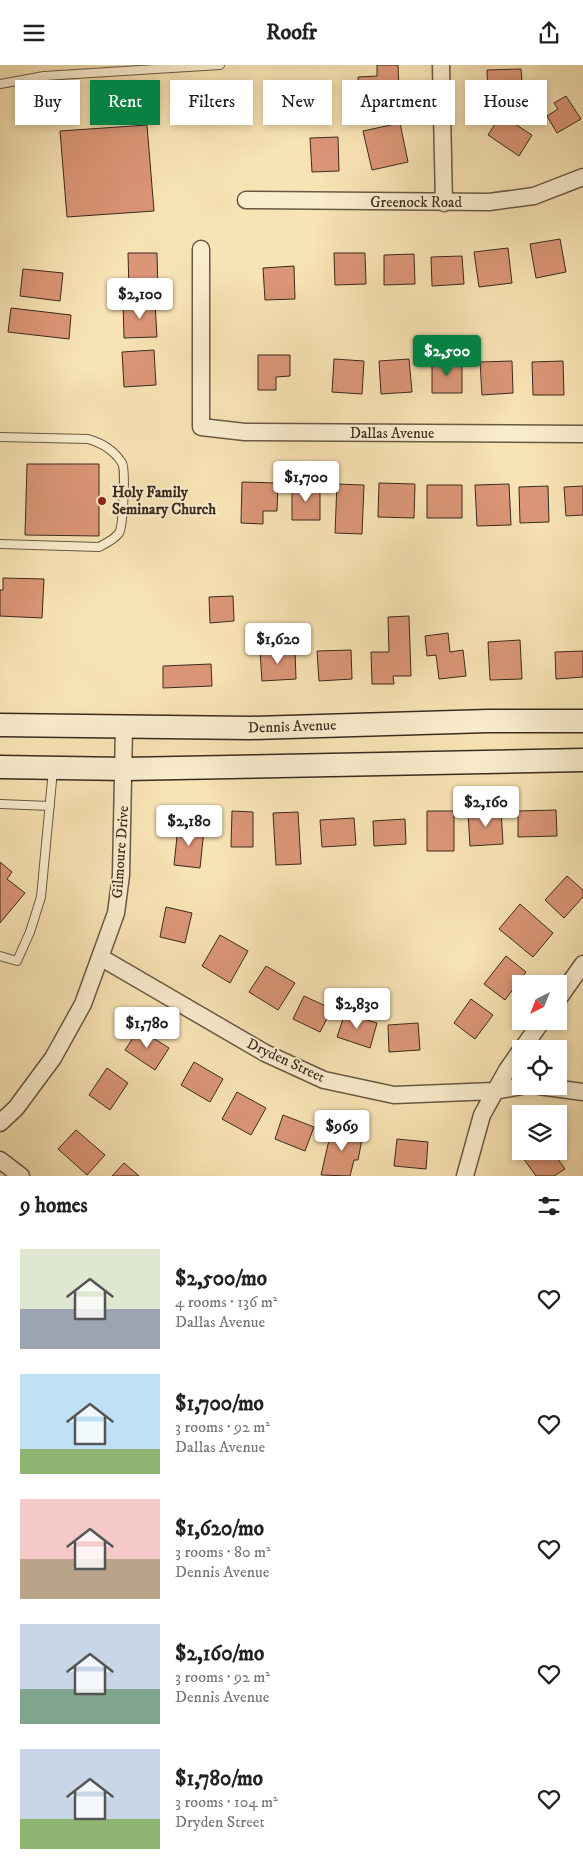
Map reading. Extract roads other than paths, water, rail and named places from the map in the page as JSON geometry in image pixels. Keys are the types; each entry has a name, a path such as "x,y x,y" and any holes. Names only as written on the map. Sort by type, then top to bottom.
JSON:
{"street":[{"path":"441,65 444,203"},
{"name":"Greenock Road","path":"246,200 489,202 534,195 583,177"},
{"name":"Dallas Avenue","path":"202,249 201,427 245,432 583,434"},
{"name":"Dennis Avenue","path":"0,725 124,728 250,728 488,721 583,721"},
{"name":"Gilmoure Drive","path":"0,1123 16,1108 53,1058 84,1004 116,913 121,875 125,769 124,728"},
{"path":"0,767 125,769 583,760"},
{"name":"Dryden Street","path":"100,957 265,1053 324,1080 394,1095 494,1091 512,1088"},
{"path":"568,985 583,964"},
{"path":"465,1176 482,1115 494,1091 512,1064"},
{"path":"567,1090 583,1092"},
{"path":"0,1160 21,1176"}],"lane":[{"path":"0,84 44,76 220,65"},
{"path":"44,76 44,80"},
{"path":"0,437 88,439 100,442 112,451 124,465 120,532 111,541 99,547 0,544"},
{"path":"0,956 17,961 30,932 41,897 53,768"},
{"path":"0,804 50,806"}],"place":[{"name":"Holy Family Seminary Church","path":"102,501"}]}
